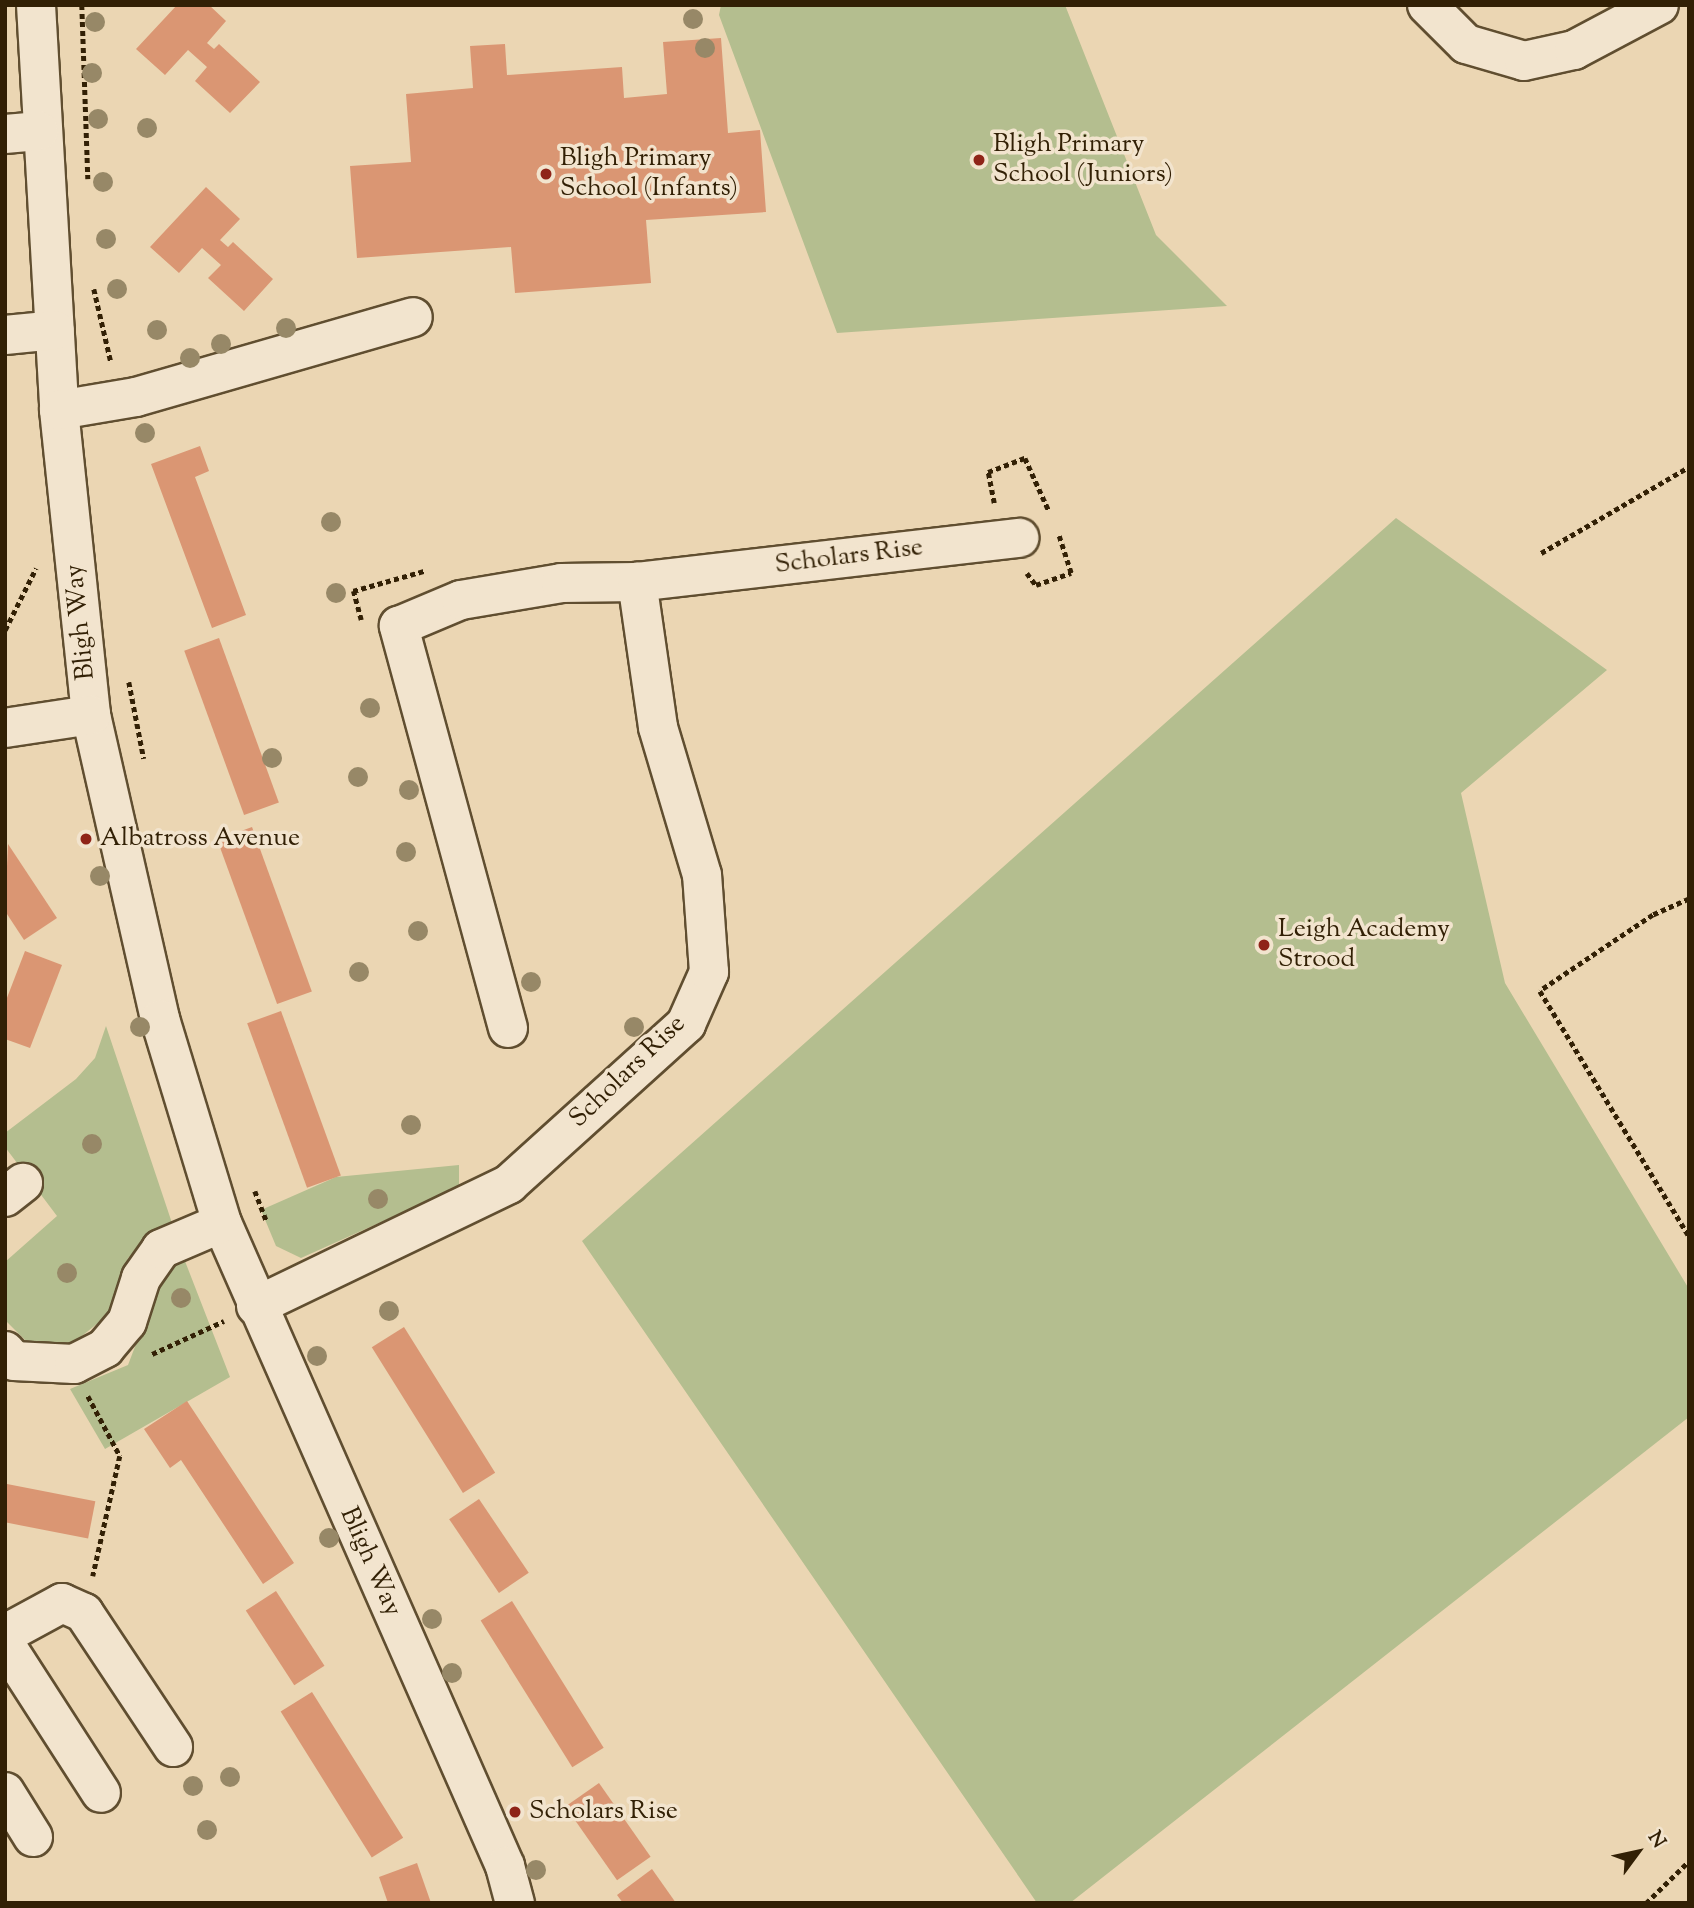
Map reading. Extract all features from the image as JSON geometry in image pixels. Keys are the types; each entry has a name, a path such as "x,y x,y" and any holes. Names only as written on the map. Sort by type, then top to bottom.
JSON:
{"street":[{"name":"Bligh Way","path":"36,5 22,132 55,330 59,410 91,715 160,1019 222,1223 240,1313 505,1866 515,1903"},
{"path":"1427,5 1466,44 1524,61 1574,50 1659,5"},
{"path":"59,410 117,401 413,317"},
{"path":"5,334 55,330"},
{"name":"Scholars Rise","path":"382,627 461,600 561,583 637,582 1020,551"},
{"name":"Scholars Rise","path":"240,1313 509,1184 686,1024 709,972 702,875 658,727 637,582"},
{"path":"382,627 508,1028"},
{"path":"5,728 91,715"},
{"path":"5,1351 14,1361 74,1364 105,1348 127,1322 141,1278 161,1249 222,1223"},
{"path":"5,1634 62,1602 84,1613 173,1747"},
{"path":"5,1644 101,1793"},
{"path":"5,1792 33,1837"}],"path":[{"path":"82,5 88,185"},
{"path":"93,280 117,401"},
{"path":"988,513 994,498 988,472 1025,458 1053,520"},
{"path":"1541,553 1689,467"},
{"path":"1020,551 1036,585 1070,573 1058,532"},
{"path":"5,630 42,563"},
{"path":"382,627 353,591 430,570"},
{"path":"125,670 147,775"},
{"path":"1689,899 1653,915 1540,991 1689,1236"},
{"path":"250,1176 271,1235"},
{"path":"140,1359 240,1313"},
{"path":"82,1386 120,1455 91,1581"},
{"path":"1647,1903 1689,1861"}],"green space":[{"name":"Bligh Primary School (Juniors)","path":"721,5 1065,5 1156,235 1227,306 837,333 719,15"},
{"name":"Leigh Academy Strood","path":"1396,518 1607,670 1461,793 1505,983 1689,1289 1689,1417 1070,1903 1037,1903 582,1241"},
{"path":"106,1026 172,1223 128,1258 114,1310 72,1344 27,1342 5,1320 5,1262 57,1216 5,1147 5,1133 76,1079 95,1058"},
{"path":"459,1165 459,1187 301,1258 276,1246 261,1210 336,1177"},
{"path":"183,1256 230,1377 105,1449 70,1389 128,1365 165,1268"}],"building":[{"path":"177,5 209,5 226,21 207,43 214,49 219,44 260,82 230,113 195,81 207,67 188,50 165,75 136,49"},
{"path":"721,38 728,133 760,130 766,212 646,220 651,283 515,293 511,247 357,258 350,166 411,162 406,94 473,88 470,46 505,44 507,75 622,67 624,98 667,94 663,42"},
{"path":"206,187 240,219 220,240 228,247 233,242 273,279 244,311 208,278 221,265 202,248 179,273 150,247"},
{"path":"200,446 209,471 195,477 246,615 212,628 151,464"},
{"path":"219,638 279,802 244,815 184,651"},
{"path":"252,827 312,991 277,1004 217,840"},
{"path":"8,844 57,918 24,940 5,911"},
{"path":"25,951 62,965 30,1048 5,1039 5,1003"},
{"path":"281,1011 341,1175 307,1188 247,1023"},
{"path":"404,1327 495,1473 463,1493 372,1347"},
{"path":"187,1401 294,1563 263,1584 181,1460 170,1468 144,1429"},
{"path":"7,1484 95,1501 88,1538 5,1522"},
{"path":"479,1499 529,1573 499,1593 449,1519"},
{"path":"276,1591 324,1666 294,1685 246,1611"},
{"path":"512,1601 604,1748 572,1767 481,1621"},
{"path":"312,1692 403,1838 372,1857 281,1712"},
{"path":"599,1783 651,1857 617,1880 565,1807"},
{"path":"417,1863 431,1903 388,1903 379,1877"},
{"path":"652,1869 676,1903 623,1903 617,1895"}],"place":[{"name":"Bligh Primary School (Juniors)","path":"979,160"},
{"name":"Bligh Primary School (Infants)","path":"546,174"},
{"name":"Albatross Avenue","path":"86,839"},
{"name":"Leigh Academy Strood","path":"1264,945"},
{"name":"Scholars Rise","path":"515,1812"}]}
